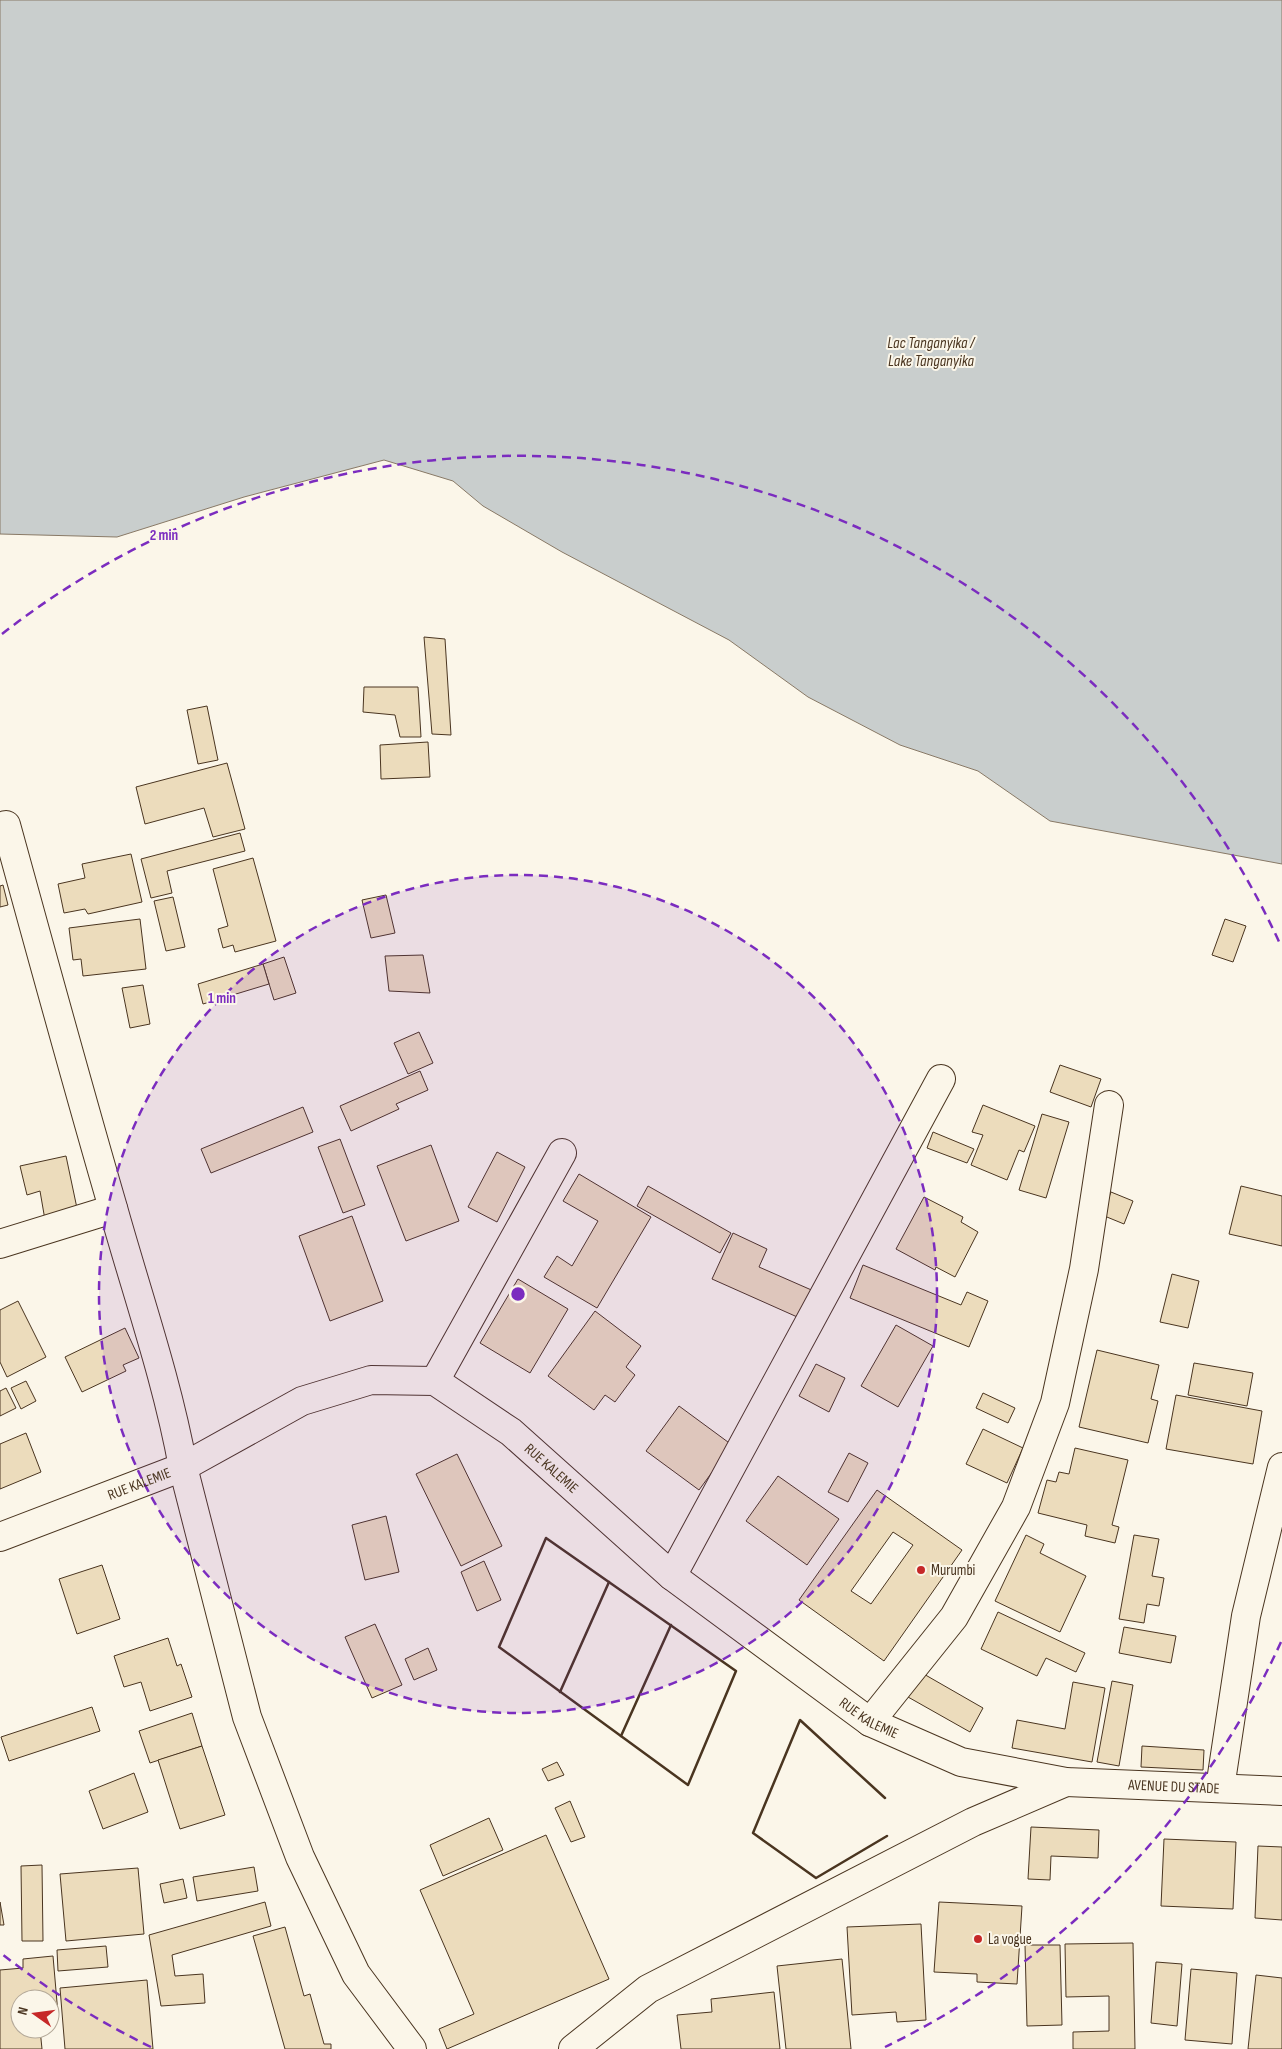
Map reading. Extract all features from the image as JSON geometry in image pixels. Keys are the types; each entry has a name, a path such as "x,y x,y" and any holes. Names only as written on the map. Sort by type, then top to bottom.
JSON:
{"street":[{"path":"6,825 113,1209 155,1346 176,1427 183,1468 247,1717 300,1857 356,1974 412,2049"},
{"path":"672,1576 941,1079"},
{"path":"870,1722 954,1617 1016,1507 1055,1403 1084,1269 1109,1105"},
{"path":"435,1381 562,1153"},
{"path":"0,1244 113,1209"},
{"name":"RUE KALEMIE","path":"0,1536 183,1468 302,1401 371,1380 435,1381 511,1432 672,1576 870,1722 961,1762 1066,1782"},
{"path":"1220,1788 1246,1616 1282,1468"},
{"path":"569,2048 648,1989 973,1822 1066,1782"},
{"name":"AVENUE DU STADE","path":"1066,1782 1282,1791"}],"water":[{"name":"Lac Tanganyika / Lake Tanganyika","path":"0,0 1282,0 1282,864 1050,821 978,771 900,745 808,697 729,640 562,552 483,506 453,481 384,460 244,497 117,537 0,534"}],"building":[{"path":"424,637 445,639 451,735 432,734"},
{"path":"364,687 418,687 421,737 400,737 395,715 363,712"},
{"path":"207,706 218,760 198,764 187,710"},
{"path":"428,742 430,777 381,779 380,745"},
{"path":"227,763 245,829 213,837 204,808 145,824 136,787"},
{"path":"240,833 245,851 167,871 172,893 151,898 141,859"},
{"path":"131,854 142,902 88,914 85,909 64,913 58,884 85,878 82,864"},
{"path":"253,858 276,941 235,952 233,945 223,948 218,929 228,926 213,869"},
{"path":"3,885 8,905 0,907 0,886"},
{"path":"386,895 395,933 371,938 362,900"},
{"path":"173,897 185,947 166,951 154,901"},
{"path":"140,919 146,969 83,976 81,959 73,960 69,928"},
{"path":"1225,919 1246,926 1233,962 1212,955"},
{"path":"423,955 430,993 389,991 385,956"},
{"path":"284,957 296,993 274,1000 263,964"},
{"path":"263,964 269,984 203,1004 198,984"},
{"path":"143,985 150,1024 130,1028 122,988"},
{"path":"419,1032 433,1063 408,1074 394,1043"},
{"path":"1060,1065 1101,1079 1091,1107 1050,1092"},
{"path":"420,1071 428,1090 396,1104 399,1109 351,1131 340,1106"},
{"path":"983,1105 1035,1126 1024,1152 1019,1150 1007,1180 971,1165 983,1135 972,1132"},
{"path":"303,1107 313,1132 211,1173 201,1149"},
{"path":"1042,1114 1069,1122 1046,1198 1019,1190"},
{"path":"933,1132 974,1149 967,1163 927,1148"},
{"path":"340,1139 365,1205 343,1213 318,1147"},
{"path":"431,1145 459,1221 406,1241 377,1166"},
{"path":"497,1152 525,1167 497,1222 468,1207"},
{"path":"66,1156 78,1213 45,1220 40,1191 27,1195 20,1166"},
{"path":"579,1174 651,1217 597,1308 544,1277 557,1256 572,1266 598,1221 563,1201"},
{"path":"648,1186 731,1233 720,1253 637,1206"},
{"path":"1241,1186 1282,1196 1282,1246 1229,1234"},
{"path":"1111,1192 1133,1201 1124,1224 1102,1215"},
{"path":"924,1197 963,1217 961,1222 978,1232 955,1277 936,1267 935,1270 896,1249"},
{"path":"352,1216 383,1301 330,1321 299,1236"},
{"path":"733,1233 767,1249 759,1267 816,1292 804,1320 712,1279"},
{"path":"863,1265 961,1305 967,1292 988,1301 969,1347 850,1298"},
{"path":"1172,1274 1199,1281 1188,1328 1160,1322"},
{"path":"518,1279 568,1309 530,1373 480,1343"},
{"path":"18,1301 46,1357 7,1377 0,1362 0,1310"},
{"path":"595,1311 641,1346 626,1367 635,1375 615,1402 605,1395 594,1410 548,1376"},
{"path":"896,1325 933,1346 898,1407 861,1386"},
{"path":"125,1328 139,1358 123,1365 126,1371 82,1392 65,1357"},
{"path":"1097,1350 1159,1365 1151,1399 1158,1401 1148,1443 1079,1427"},
{"path":"1194,1363 1253,1373 1247,1406 1188,1395"},
{"path":"816,1364 845,1378 829,1412 799,1396"},
{"path":"26,1381 36,1401 21,1409 11,1388"},
{"path":"6,1388 16,1408 0,1416 0,1391"},
{"path":"983,1393 1015,1408 1008,1423 976,1408"},
{"path":"1176,1395 1262,1411 1253,1464 1166,1449"},
{"path":"679,1406 732,1445 699,1490 646,1451"},
{"path":"983,1429 1023,1448 1007,1483 966,1464"},
{"path":"26,1433 41,1472 0,1489 0,1444"},
{"path":"1075,1448 1128,1460 1112,1525 1119,1527 1115,1543 1085,1536 1087,1525 1038,1513 1047,1480 1056,1482 1059,1472 1069,1474"},
{"path":"849,1453 868,1463 848,1502 828,1492"},
{"path":"457,1454 502,1546 461,1566 416,1474"},
{"path":"778,1476 839,1519 807,1565 746,1521"},
{"name":"Murumbi","path":"877,1490 962,1550 884,1661 799,1600","holes":["893,1532 913,1545 871,1604 851,1591"]},
{"path":"386,1516 399,1572 365,1580 352,1525"},
{"path":"1026,1535 1044,1544 1040,1553 1086,1576 1060,1632 995,1601"},
{"path":"1134,1535 1159,1539 1152,1576 1164,1578 1159,1606 1147,1604 1144,1623 1119,1619"},
{"path":"484,1561 501,1600 477,1611 461,1572"},
{"path":"102,1565 120,1619 77,1634 59,1579"},
{"path":"998,1612 1085,1653 1076,1672 1046,1658 1037,1676 981,1649"},
{"path":"375,1624 402,1685 372,1698 345,1637"},
{"path":"1124,1627 1176,1636 1171,1663 1119,1653"},
{"path":"168,1638 177,1666 181,1664 192,1697 150,1711 141,1682 124,1687 114,1656"},
{"path":"428,1648 437,1670 414,1680 405,1659"},
{"path":"922,1673 983,1708 970,1732 908,1697"},
{"path":"1112,1681 1133,1685 1119,1766 1097,1762"},
{"path":"1073,1682 1105,1688 1092,1762 1012,1748 1017,1720 1065,1729"},
{"path":"92,1707 100,1731 9,1761 1,1737"},
{"path":"192,1713 202,1746 150,1763 139,1731"},
{"path":"202,1746 225,1815 180,1829 158,1760"},
{"path":"1142,1746 1204,1750 1203,1770 1141,1767"},
{"path":"557,1762 564,1775 548,1781 542,1769"},
{"path":"134,1773 148,1812 103,1829 89,1791"},
{"path":"570,1801 585,1837 571,1842 555,1808"},
{"path":"489,1818 503,1850 443,1876 430,1845"},
{"path":"1031,1827 1099,1830 1098,1858 1051,1856 1050,1880 1028,1879"},
{"path":"546,1835 609,1979 447,2049 439,2029 474,2014 420,1890"},
{"path":"1164,1839 1236,1842 1233,1909 1161,1906"},
{"path":"1258,1846 1282,1847 1282,1920 1255,1918"},
{"path":"42,1865 43,1941 22,1941 21,1866"},
{"path":"254,1867 258,1891 197,1901 193,1877"},
{"path":"138,1868 144,1934 66,1941 60,1874"},
{"path":"183,1879 187,1898 164,1903 160,1884"},
{"path":"0,1902 4,1925 0,1925"},
{"path":"265,1902 271,1926 172,1955 175,1976 203,1974 205,2003 161,2006 149,1935"},
{"name":"La vogue","path":"939,1902 1022,1906 1017,1984 977,1982 977,1974 934,1972"},
{"path":"921,1924 926,2020 897,2022 896,2012 852,2015 847,1927"},
{"path":"285,1927 304,1996 310,1994 324,2044 331,2044 331,2049 285,2049 253,1936"},
{"path":"1133,1943 1135,2049 1073,2049 1073,2032 1109,2031 1109,1996 1066,1997 1065,1944"},
{"path":"1025,1945 1060,1945 1062,2025 1027,2026"},
{"path":"106,1946 108,1967 58,1971 57,1950"},
{"path":"53,1956 56,1989 10,1989 10,2039 41,2039 42,2049 0,2049 0,1970 23,1968 23,1959"},
{"path":"842,1959 851,2049 786,2049 777,1966"},
{"path":"1156,1962 1182,1964 1177,2026 1151,2023"},
{"path":"1191,1969 1237,1973 1232,2044 1185,2040"},
{"path":"1256,1975 1282,1978 1282,2049 1248,2049"},
{"path":"147,1980 153,2049 65,2049 60,1988"},
{"path":"774,1992 780,2049 681,2049 677,2015 712,2012 711,1999"}],"wall":[{"path":"546,1538 736,1671 688,1785 499,1647 546,1538"},
{"path":"560,1692 609,1582"},
{"path":"621,1736 671,1625"},
{"path":"885,1798 800,1720 753,1833 816,1878 887,1836"}],"place":[{"name":"Murumbi","path":"921,1570"},
{"name":"La vogue","path":"978,1939"}]}
